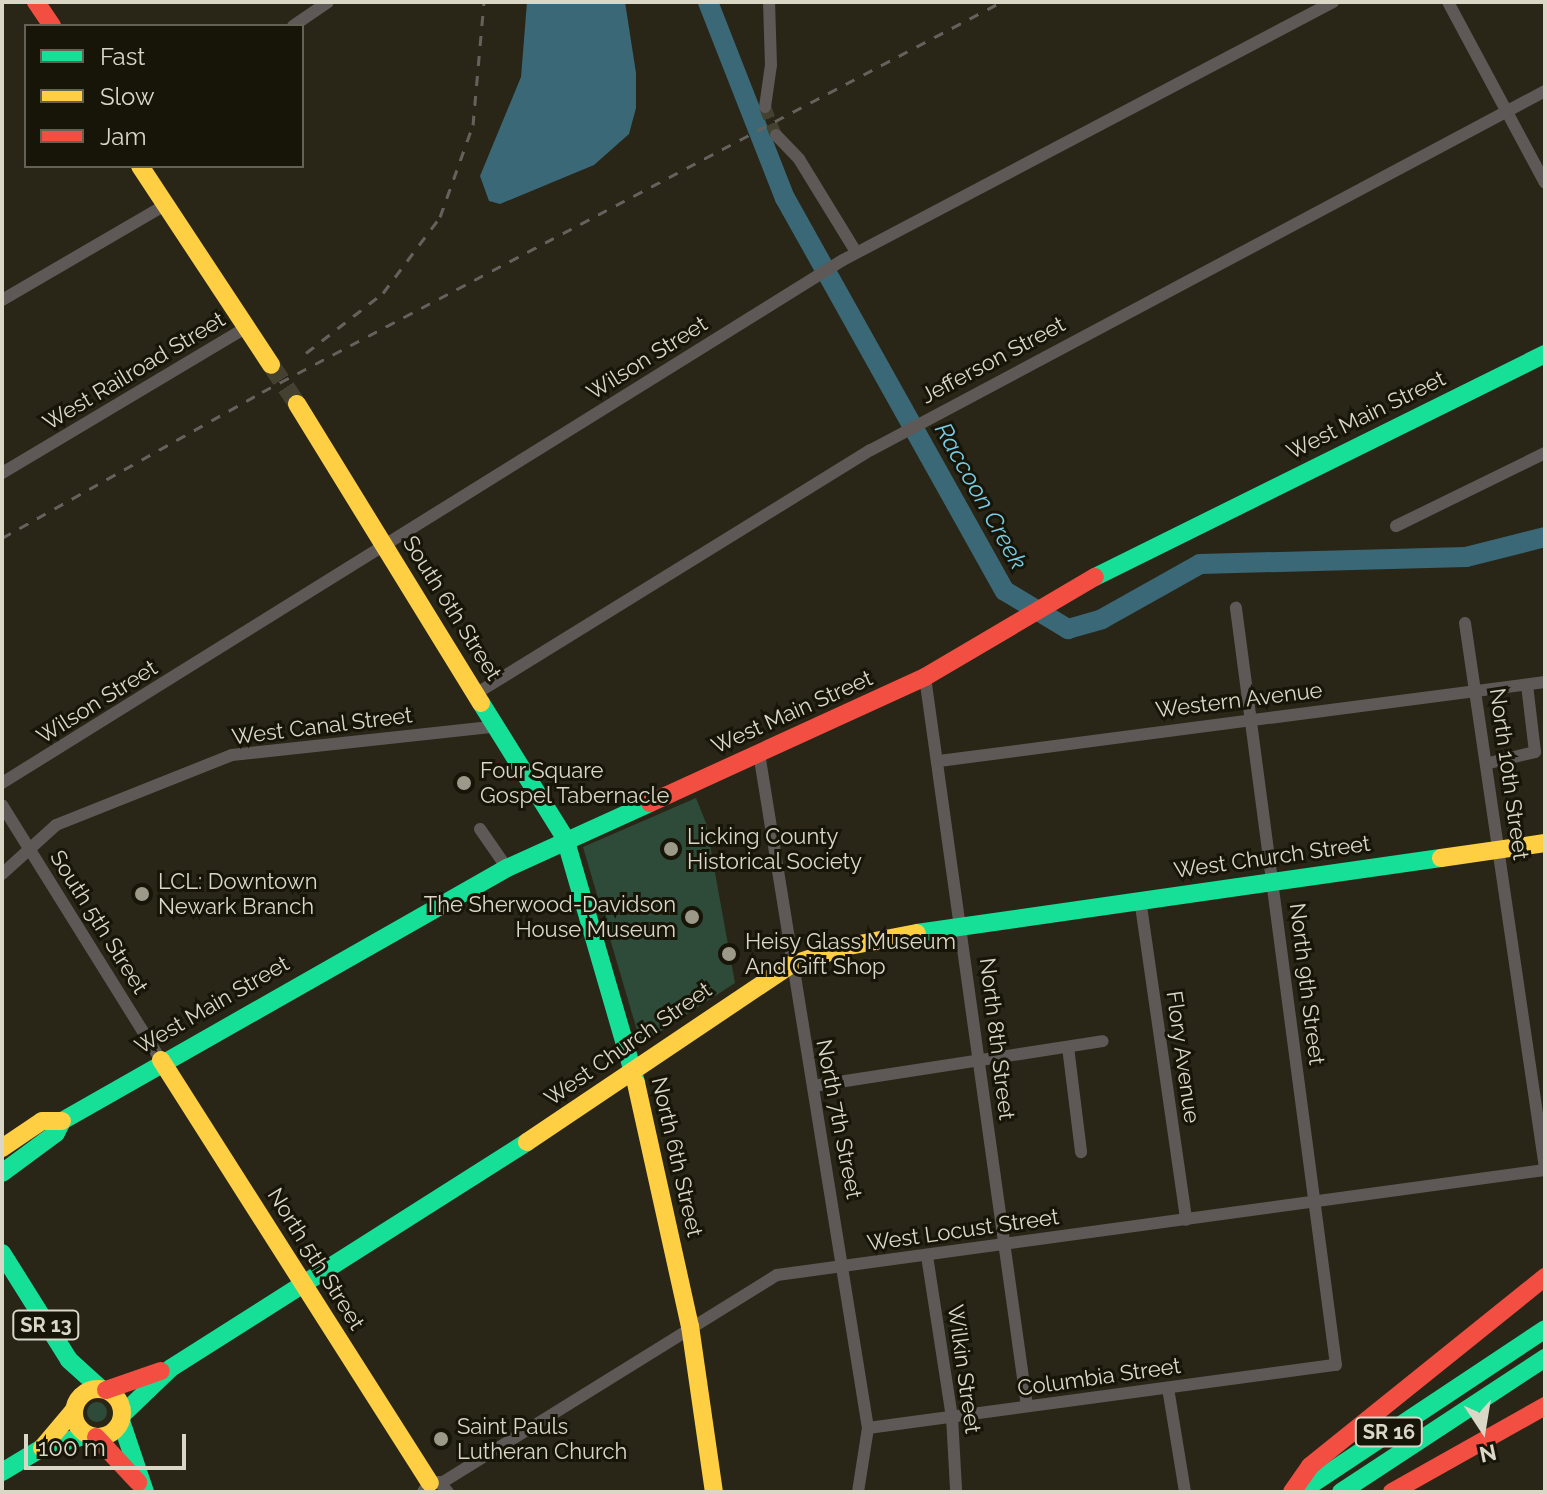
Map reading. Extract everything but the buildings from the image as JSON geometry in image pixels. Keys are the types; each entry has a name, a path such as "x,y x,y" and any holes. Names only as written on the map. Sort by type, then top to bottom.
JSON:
{"main road":[{"path":"36,2 51,24"},
{"path":"141,168 271,365"},
{"name":"West Main Street","path":"62,1121 161,1060 565,838 925,677 1072,588 1545,354"},
{"name":"South 6th Street","path":"297,404 565,838"},
{"name":"North 6th Street","path":"565,838 633,1069 690,1326 714,1492"},
{"name":"West Church Street","path":"122,1418 171,1368 433,1205 790,965 849,946 962,925 1545,843"},
{"name":"North 5th Street","path":"161,1060 436,1487"},
{"path":"2,1148 42,1121 62,1121 56,1133 2,1173"},
{"name":"SR 13","path":"2,1253 69,1360 103,1389"},
{"name":"SR 13","path":"2,1275 62,1370 75,1406"},
{"path":"1292,1492 1310,1466 1545,1277"},
{"path":"1479,1371 1513,1335 1545,1313"},
{"name":"SR 16","path":"1300,1492 1545,1329"},
{"name":"SR 16","path":"1341,1492 1545,1358"},
{"name":"West Church Street","path":"103,1389 171,1368"},
{"path":"42,1448 83,1393 103,1389 119,1399 141,1487"},
{"path":"75,1406 77,1425 92,1436 141,1487"},
{"path":"1392,1492 1545,1406"},
{"path":"2,1472 42,1448 111,1433 122,1418"},
{"path":"1503,1430 1526,1429 1545,1422"}],"street":[{"path":"296,24 328,2"},
{"path":"765,107 771,65 769,2"},
{"name":"Wilson Street","path":"2,783 856,252 1333,2"},
{"path":"1448,2 1545,183"},
{"name":"Jefferson Street","path":"477,693 871,450 945,408 1545,91"},
{"path":"776,135 799,159 856,252"},
{"path":"2,300 165,205"},
{"name":"West Railroad Street","path":"2,473 245,328"},
{"path":"1396,526 1545,453"},
{"name":"North 9th Street","path":"1236,608 1336,1365"},
{"name":"North 10th Street","path":"1465,623 1489,763 1545,1169"},
{"name":"North 8th Street","path":"925,677 1027,1406"},
{"name":"Western Avenue","path":"939,761 1545,682"},
{"path":"1489,763 1535,752 1538,747 1527,685"},
{"name":"West Canal Street","path":"2,874 56,825 245,752 497,726"},
{"name":"North 7th Street","path":"759,753 790,965 844,1267 868,1428 858,1492"},
{"name":"South 5th Street","path":"2,805 161,1060"},
{"path":"480,829 507,868"},
{"name":"Flory Avenue","path":"1140,899 1186,1220"},
{"path":"813,1086 1103,1041"},
{"path":"1068,1047 1081,1152"},
{"name":"West Locust Street","path":"436,1487 690,1326 777,1275 1545,1169"},
{"name":"Wilkin Street","path":"927,1256 952,1417 956,1489"},
{"name":"Columbia Street","path":"868,1428 1336,1365"},
{"path":"1168,1388 1185,1492"}],"green space":[{"path":"696,798 706,823 735,983 641,1044 583,847"},
{"path":"97,1402 104,1405 107,1412 104,1419 97,1422 90,1419 87,1412 90,1405"}],"water":[{"path":"527,2 625,2 636,73 636,108 629,134 594,165 500,204 489,201 480,176 521,77"}],"waterway":[{"name":"Raccoon Creek","path":"708,2 785,198 1005,591 1068,629 1102,619 1200,564 1466,557 1545,537"}],"tunnel":[{"path":"765,107 776,135"},
{"path":"271,365 297,404"}],"railway":[{"path":"306,353 383,293 440,217 473,125 484,2"},
{"path":"2,538 262,392 1001,2"}],"traffic: fast":[{"path":"1095,577 1545,354"},
{"path":"481,703 565,838 636,1083"},
{"path":"62,1121 507,868 650,803"},
{"path":"917,933 1441,858"},
{"path":"2,1173 56,1133 62,1121"},
{"path":"123,1414 171,1368 527,1142"},
{"path":"2,1253 69,1360 100,1388"},
{"path":"1300,1492 1545,1329"},
{"path":"1341,1492 1545,1358"},
{"path":"121,1421 145,1492"},
{"path":"2,1472 42,1448 88,1435"}],"traffic: slow":[{"path":"141,168 271,365"},
{"path":"297,404 481,703"},
{"path":"1441,858 1545,843"},
{"path":"527,1142 790,965 849,946 917,933"},
{"path":"161,1060 430,1483"},
{"path":"636,1083 690,1326 714,1492"},
{"path":"2,1148 42,1121 62,1121"},
{"path":"98,1389 107,1390 115,1396 121,1404 122,1413 121,1422 115,1430 107,1436 98,1437 89,1436 81,1430 75,1422 74,1413 75,1404 81,1396 89,1390 98,1389"},
{"path":"42,1448 74,1410"}],"traffic: jam":[{"path":"36,2 51,24"},
{"path":"650,803 925,677 1095,577"},
{"path":"1292,1492 1310,1466 1545,1277"},
{"path":"106,1390 161,1371"},
{"path":"1392,1492 1545,1406"},
{"path":"96,1437 138,1482"}],"place":[{"name":"Four Square Gospel Tabernacle","path":"464,783"},
{"name":"Licking County Historical Society","path":"671,849"},
{"name":"LCL: Downtown Newark Branch","path":"142,894"},
{"name":"The Sherwood-Davidson House Museum","path":"692,917"},
{"name":"Heisy Glass Museum And Gift Shop","path":"729,954"},
{"name":"Saint Pauls Lutheran Church","path":"441,1439"}]}
